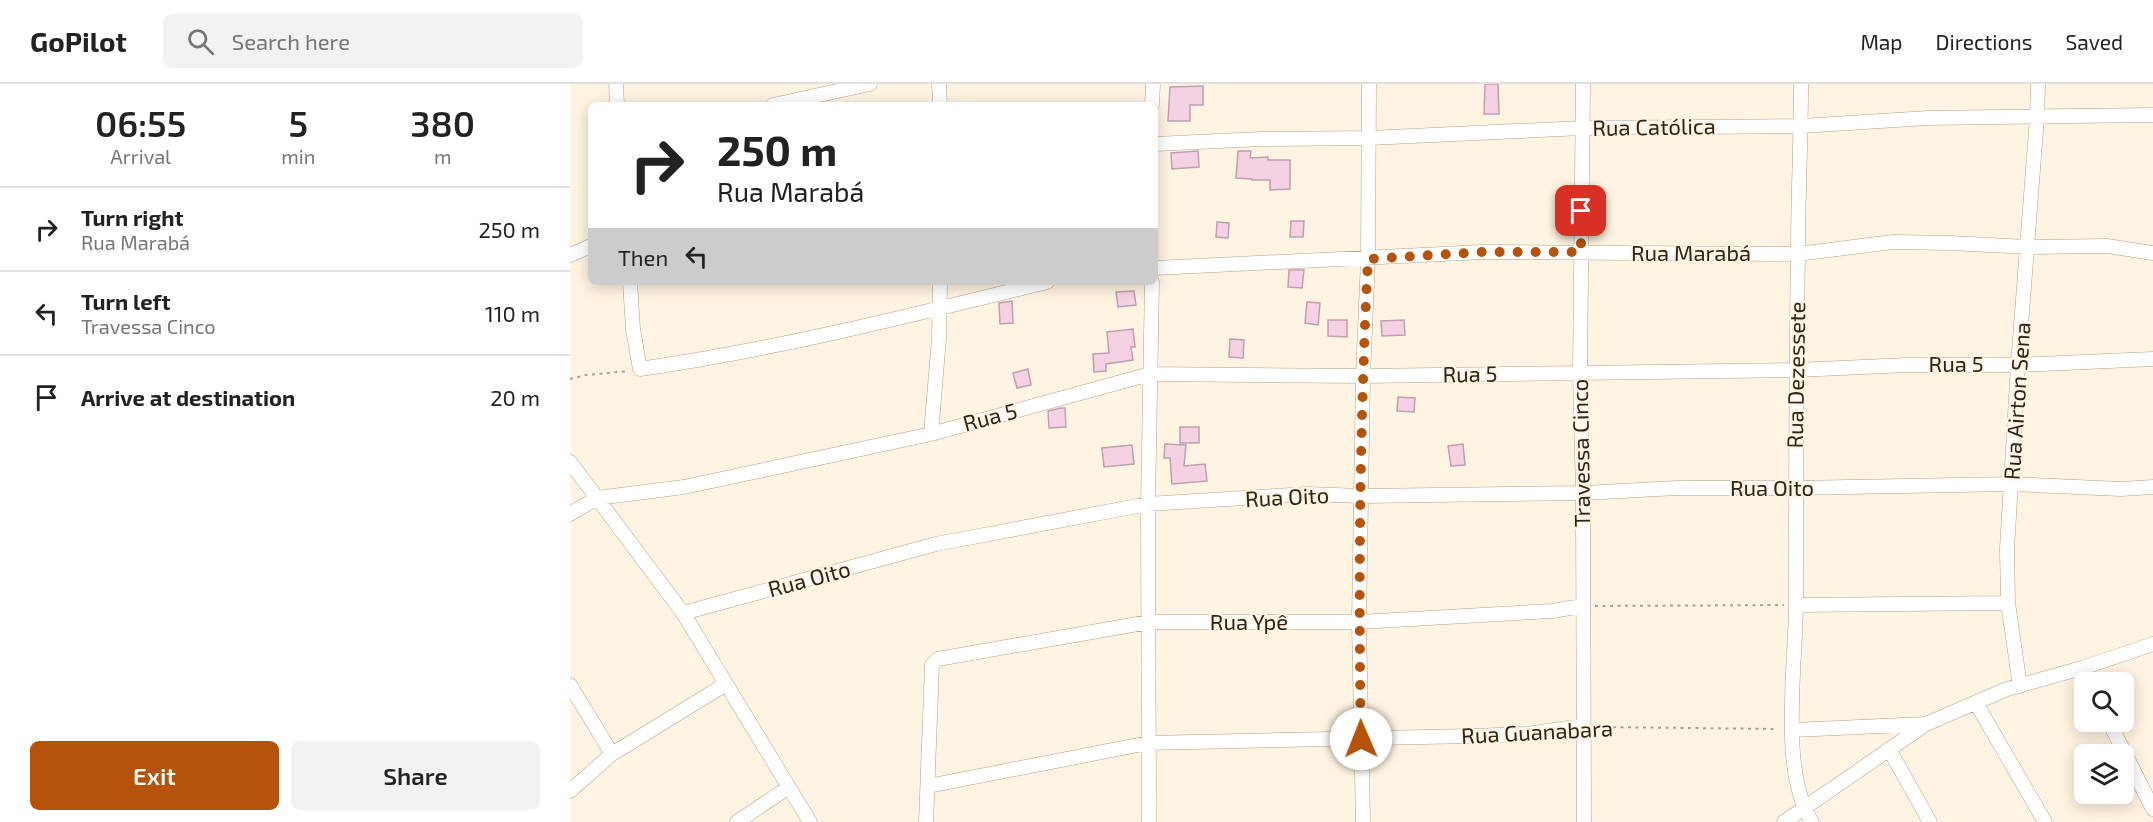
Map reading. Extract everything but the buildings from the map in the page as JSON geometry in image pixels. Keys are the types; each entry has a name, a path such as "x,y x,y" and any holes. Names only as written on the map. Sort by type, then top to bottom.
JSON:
{"street":[{"path":"616,84 617,102"},
{"path":"787,102 870,84"},
{"path":"939,84 940,102"},
{"path":"1152,102 1153,84"},
{"path":"1363,822 1359,622 1362,376 1368,259 1369,84"},
{"name":"Travessa Cinco","path":"1583,84 1580,373 1583,493 1584,822"},
{"name":"Rua Dezessete","path":"1801,84 1802,126 1797,254 1796,605 1793,729 1795,779 1803,809 1812,822"},
{"name":"Rua Airton Sena","path":"2020,686 2008,603 2007,549 2038,84"},
{"name":"Rua Católica","path":"1158,144 1262,139 1369,138 1582,128 1802,126 1928,118 2153,115"},
{"name":"Rua Marabá","path":"1158,268 1483,252 1797,254 1893,242 2028,247 2107,246 2153,253"},
{"path":"570,254 588,247"},
{"path":"630,285 633,329 640,369 688,362 940,309 1035,285"},
{"path":"931,434 940,285"},
{"path":"1149,822 1148,504 1152,285"},
{"name":"Rua 5","path":"597,498 684,487 931,434 1149,374 1362,376 1797,370 2153,359"},
{"path":"570,462 683,614 810,822"},
{"path":"2012,484 2121,489 2153,487"},
{"name":"Rua Oito","path":"683,614 936,544 1148,504 1307,494 1361,496 1583,493 1677,488 2012,484"},
{"path":"570,514 597,498"},
{"path":"1796,605 2008,603"},
{"name":"Rua Ypê","path":"928,786 931,676 932,665 938,658 1149,622 1359,622 1552,611 1582,606"},
{"path":"1784,822 1926,724 2007,689 2082,668 2153,644"},
{"path":"2082,668 2084,672"},
{"path":"570,791 612,754 726,684"},
{"path":"570,685 612,754"},
{"path":"1976,704 2044,822"},
{"path":"1793,729 1926,724"},
{"name":"Rua Guanabara","path":"928,786 1148,743 1527,734 1582,726"},
{"path":"2114,732 2153,809"},
{"path":"1889,749 1930,822"},
{"path":"926,822 928,786"},
{"path":"737,822 789,787"}],"path":[{"path":"570,379 640,369"},
{"path":"1582,606 1796,605"},
{"name":"Rua Guanabara","path":"1582,726 1793,729"}],"route":[{"path":"1361,739 1359,622 1362,376 1368,259 1483,252 1581,252 1581,211"}]}
